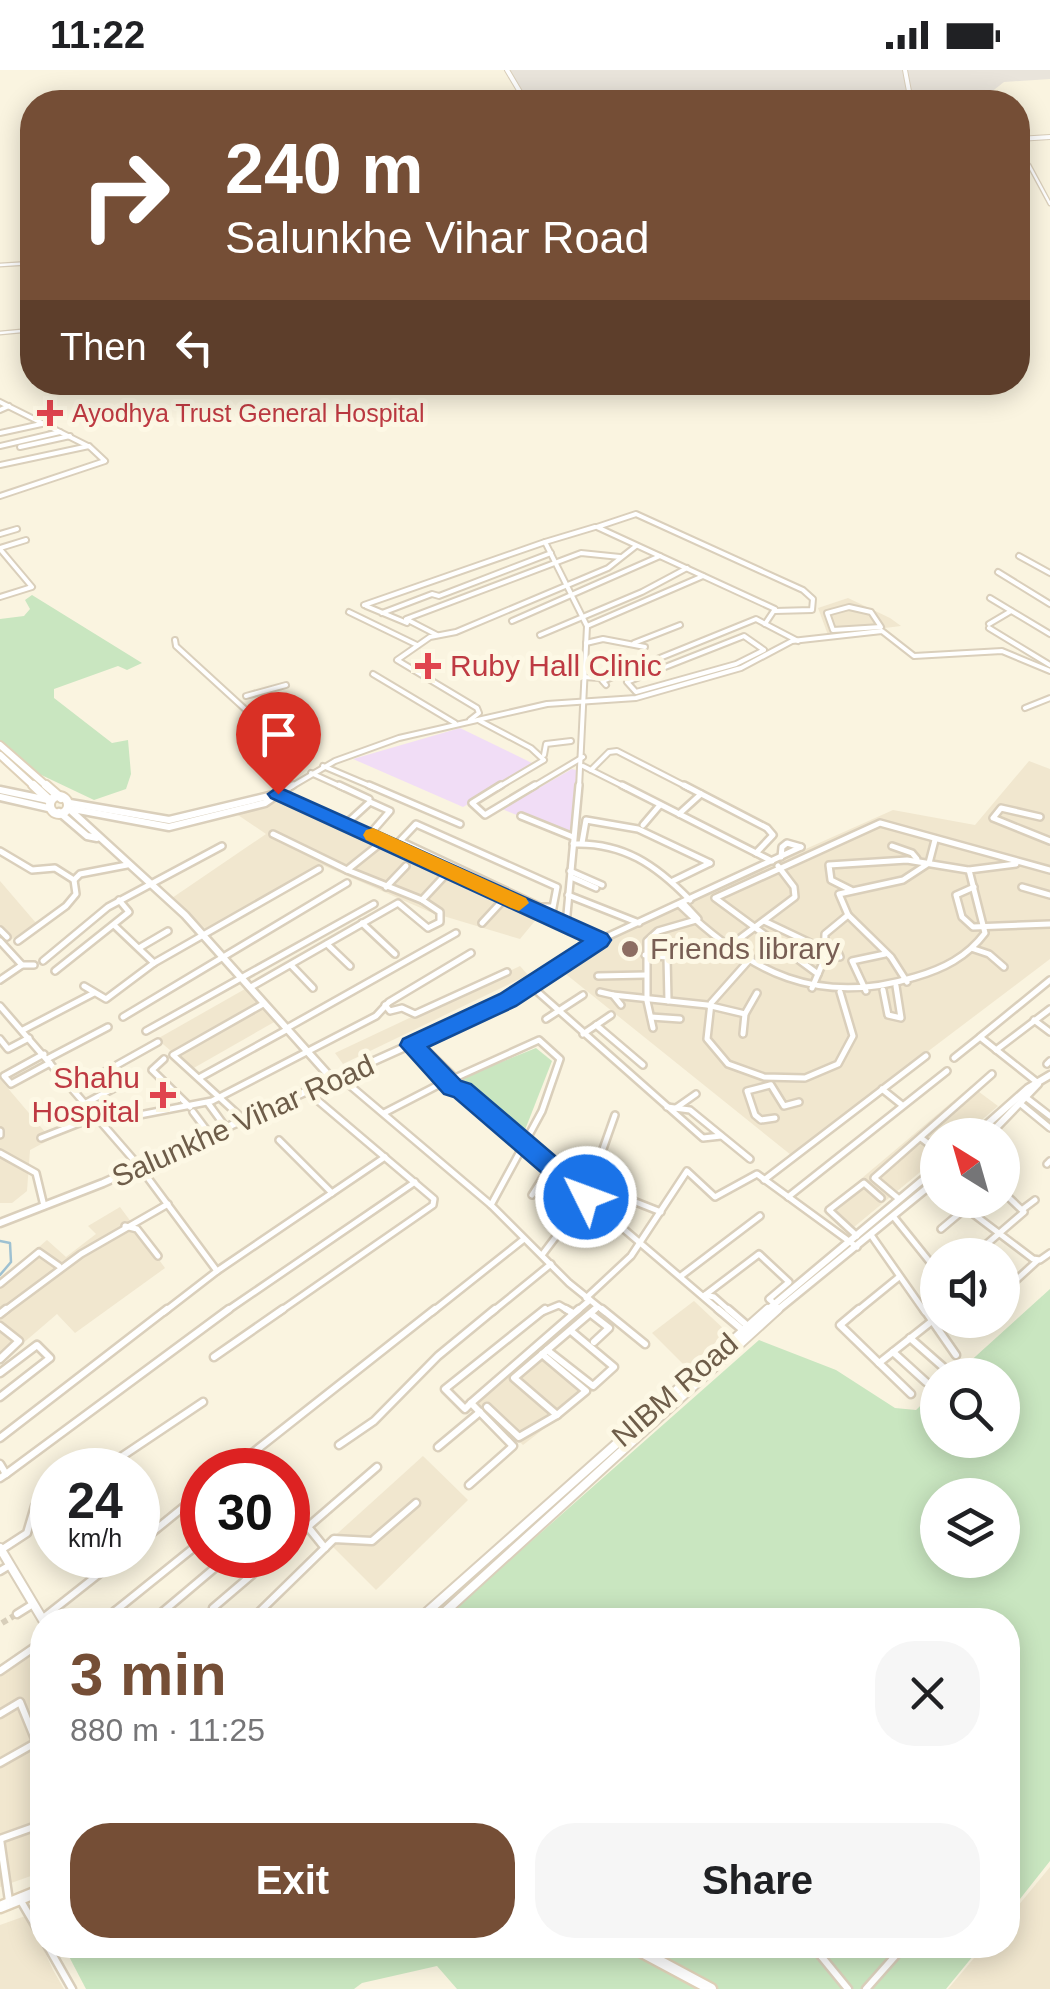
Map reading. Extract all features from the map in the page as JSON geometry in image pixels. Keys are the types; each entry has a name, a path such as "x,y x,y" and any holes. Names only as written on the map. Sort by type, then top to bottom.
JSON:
{"main road":[{"path":"0,746 69,806 58,812 0,755"},
{"path":"49,805 61,798"},
{"path":"653,1958 710,1989"}],"street":[{"path":"1030,165 1050,204"},
{"path":"0,402 89,446 106,461 0,496"},
{"path":"0,410 9,406"},
{"path":"0,433 46,423"},
{"path":"0,446 62,432"},
{"path":"20,447 70,436"},
{"path":"0,464 89,446"},
{"path":"437,635 364,605 545,542 636,514 803,590 812,599 812,610 776,611 596,527"},
{"path":"0,534 17,528"},
{"path":"0,589 2,596 32,587 0,548 26,540"},
{"path":"545,542 587,626 582,702 584,766 566,925"},
{"path":"468,722 479,714 476,708 398,662 416,645 437,635 456,632 608,568 636,546"},
{"path":"382,612 434,593 439,596 551,552"},
{"path":"408,623 407,618 584,552 620,557"},
{"path":"512,622 660,556"},
{"path":"1018,556 1050,574"},
{"path":"540,634 687,568"},
{"path":"998,572 1050,604"},
{"path":"587,626 704,576"},
{"path":"990,598 1050,634"},
{"path":"69,806 113,820 150,826 189,824 265,803 323,766 388,741 548,704 636,698 682,682 736,664 764,650 744,636 628,682 636,692 682,682 741,668 799,641 867,631 881,628 868,610 849,607 827,613 835,632 867,631 887,632 914,656 1002,651 1050,668"},
{"path":"765,624 776,611"},
{"path":"1012,611 989,626 1050,668"},
{"path":"349,612 416,645"},
{"path":"584,677 604,682 756,619 799,641"},
{"path":"631,644 680,624"},
{"path":"586,642 603,639 645,647"},
{"path":"175,640 176,646 257,720 273,727 300,709"},
{"path":"372,674 457,724"},
{"path":"246,696 286,684"},
{"path":"1025,708 1050,698"},
{"path":"478,720 532,748 558,774"},
{"path":"571,742 546,744 543,761 472,803 485,815 583,757"},
{"path":"591,770 614,750 771,832 769,842 756,853"},
{"path":"323,766 460,824"},
{"path":"584,766 756,853 775,864 794,887 796,897 731,945"},
{"path":"311,773 368,799"},
{"path":"0,792 19,789 26,780"},
{"path":"0,792 49,805"},
{"path":"69,806 170,820 278,794 552,912 566,925 600,940"},
{"path":"680,814 701,794"},
{"path":"347,823 370,802 390,811 370,834"},
{"path":"643,825 660,805"},
{"path":"69,806 204,936 308,1052 491,1205 588,1299 645,1344"},
{"path":"1040,817 1002,808 993,818 1050,840"},
{"path":"58,812 87,836 96,835"},
{"path":"521,816 573,841 636,854 652,862 673,881 698,919 731,945 812,988 840,992 896,986 946,967 974,949 986,933 969,870"},
{"path":"96,835 97,824 113,820"},
{"path":"582,843 586,820 617,824 638,829 710,863 673,881"},
{"path":"818,974 714,898 775,864 880,823 1050,870"},
{"path":"398,844 416,824 557,887 552,912"},
{"path":"251,987 398,903 428,928 440,922 440,912 422,900 347,870 274,834"},
{"path":"907,982 887,954 848,914 838,894 902,880 930,863 935,840"},
{"path":"398,844 506,897 552,912"},
{"path":"42,961 119,900 222,846"},
{"path":"347,870 376,846"},
{"path":"892,846 912,853 920,862"},
{"name":"Salunkhe Vihar Road","path":"2,1220 44,1206 309,1093 530,985 600,940 775,864 802,847"},
{"path":"0,851 32,870 64,868 74,880 76,894 66,906 18,942"},
{"path":"854,892 831,880 829,865 887,860 969,870 1019,864"},
{"path":"74,880 94,870 127,866"},
{"path":"386,886 406,866"},
{"path":"84,986 106,1000 154,964 319,870"},
{"path":"422,900 449,871"},
{"path":"570,874 599,886"},
{"path":"123,1017 348,883"},
{"path":"974,887 956,894 960,919 973,927 1050,924"},
{"path":"1022,887 1050,895"},
{"path":"568,895 639,923"},
{"path":"482,923 506,897"},
{"path":"55,971 129,912 119,900"},
{"path":"146,1031 374,904"},
{"path":"812,988 824,960 824,934 848,914"},
{"path":"653,1028 647,1001 647,941 658,931 698,919"},
{"path":"764,921 837,950 840,957"},
{"path":"362,923 395,954"},
{"path":"114,925 154,964"},
{"path":"0,930 22,965"},
{"path":"770,941 782,930"},
{"path":"139,948 168,931"},
{"path":"199,1078 456,933"},
{"path":"327,944 350,966"},
{"path":"974,949 989,954 1004,967"},
{"path":"103,1122 191,1109 220,1097 376,1016 385,1005 471,953"},
{"path":"866,991 852,961 887,954"},
{"path":"645,955 667,957 668,1002"},
{"path":"751,958 732,973 708,1005 706,1028 710,1049 724,1062 769,1082 784,1106 799,1102"},
{"path":"290,964 313,988"},
{"path":"0,980 22,965 34,965"},
{"path":"385,1005 390,1012 402,1008 416,1014 506,972"},
{"path":"598,976 646,975"},
{"path":"954,1058 1050,980"},
{"path":"530,985 703,1138 721,1136"},
{"path":"883,990 888,1016 902,1018 896,986"},
{"path":"600,992 647,1001 708,1005 745,1014"},
{"path":"775,1118 761,1120 754,1115 746,1094 769,1082 820,1075 842,1061 854,1043 855,1026 840,992"},
{"path":"23,1030 94,994"},
{"path":"743,1034 745,1014 756,994"},
{"path":"546,1019 583,995"},
{"path":"614,995 621,1005"},
{"path":"246,1120 173,1055 265,1003"},
{"path":"0,1006 103,1122 217,1271"},
{"path":"996,1050 1050,1008"},
{"path":"583,1034 611,1016"},
{"path":"650,1017 680,1020"},
{"path":"1034,1020 1050,1032"},
{"path":"596,1026 643,1065"},
{"path":"48,1058 10,1084 4,1076 108,1027"},
{"path":"980,1037 1038,1083"},
{"path":"0,1039 8,1049 30,1038"},
{"path":"456,1078 539,1040 558,1056 560,1064 526,1142 491,1205"},
{"path":"74,1089 158,1042"},
{"path":"415,1043 456,1078 462,1091"},
{"path":"415,1043 446,1082 526,1142 586,1197 748,1330"},
{"path":"764,1180 926,1056"},
{"path":"164,1060 152,1070 191,1109 211,1136"},
{"path":"788,1196 947,1071"},
{"path":"939,1118 992,1074"},
{"path":"996,1118 1050,1076"},
{"path":"86,1103 131,1079"},
{"path":"384,1114 446,1082"},
{"path":"1007,1118 1038,1083"},
{"path":"882,1090 902,1105"},
{"path":"214,1357 433,1205 434,1198 309,1093"},
{"path":"676,1108 696,1094"},
{"path":"207,1102 227,1129"},
{"path":"1024,1102 1050,1116"},
{"path":"1024,1102 1050,1128"},
{"path":"664,1106 690,1110 750,1159"},
{"path":"542,1254 586,1197 616,1115"},
{"path":"42,1138 97,1116"},
{"path":"900,1199 874,1178 920,1139"},
{"path":"279,1140 332,1193"},
{"path":"0,1153 36,1173 44,1206"},
{"path":"0,1438 217,1271 385,1156"},
{"path":"532,1196 551,1165"},
{"path":"574,1314 559,1306 548,1307 444,1390 465,1409 574,1314 643,1245 688,1170 715,1197 757,1174 855,1241"},
{"path":"0,1464 3,1476 204,1326 416,1182"},
{"name":"NIBM Road","path":"432,1608 920,1182"},
{"path":"855,1241 829,1210 864,1183 880,1198"},
{"path":"618,1195 662,1212"},
{"name":"NIBM Road","path":"449,1608 775,1304 920,1195"},
{"path":"994,1238 1035,1200"},
{"path":"0,1314 60,1266 122,1226 168,1204"},
{"path":"681,1276 760,1216"},
{"path":"893,1216 920,1250"},
{"path":"941,1229 954,1218"},
{"path":"979,1218 1037,1261"},
{"path":"122,1226 137,1229 158,1256"},
{"path":"871,1235 920,1304"},
{"path":"259,1448 524,1239"},
{"path":"0,1284 39,1252 60,1266"},
{"path":"1020,1277 1050,1253"},
{"path":"705,1295 758,1254 789,1282 769,1299 775,1304"},
{"path":"339,1445 374,1421 438,1356 551,1264"},
{"path":"900,1276 840,1324 845,1334 911,1394"},
{"path":"556,1415 514,1378 598,1307"},
{"path":"591,1314 609,1328 594,1342"},
{"path":"0,1326 19,1342 0,1359"},
{"path":"879,1364 920,1330"},
{"path":"545,1352 593,1386 614,1367 570,1331"},
{"path":"910,1338 933,1358"},
{"path":"944,1338 956,1354"},
{"path":"0,1372 36,1345 50,1358 0,1397"},
{"path":"472,1403 519,1437 556,1415 586,1391 545,1352"},
{"path":"893,1352 920,1377"},
{"path":"132,1448 203,1402"},
{"path":"438,1446 483,1410"},
{"path":"469,1485 513,1446 483,1410"},
{"path":"310,1525 377,1467"},
{"path":"262,1608 334,1539 352,1544 374,1542 416,1503"},
{"path":"160,1526 180,1510"},
{"path":"310,1529 325,1548"},
{"path":"30,1531 1,1549 36,1608"},
{"path":"119,1608 180,1559"},
{"path":"0,1571 10,1565"},
{"path":"57,1608 94,1578"},
{"path":"168,1608 203,1578"},
{"path":"212,1608 248,1578"},
{"path":"17,1614 33,1604"},
{"path":"0,1670 30,1650"},
{"path":"0,1714 20,1702 30,1725"},
{"path":"0,1763 30,1746"},
{"path":"30,1828 0,1839 10,1904 30,1925"},
{"path":"54,1958 72,1989"},
{"path":"823,1958 848,1989"},
{"path":"866,1989 893,1958"}],"shaded area":[{"path":"505,70 1050,70 1050,79 1004,82 994,90 516,90"},
{"path":"848,598 901,626 828,635 818,608"},
{"path":"460,728 536,765 463,807 353,759"},
{"path":"1029,761 1050,769 1050,959 791,1155 557,967 600,941 893,810 975,825"},
{"path":"572,769 580,771 571,837 502,809"},
{"path":"285,800 539,916 520,939 430,912 320,864 208,931 172,898 266,834 235,813"},
{"path":"0,881 36,923 6,943 0,936"},
{"path":"520,966 528,975 343,1064 335,1053"},
{"path":"245,989 276,1021 192,1069 157,1039"},
{"path":"0,1079 51,1139 30,1150 27,1191 12,1203 0,1203"},
{"path":"971,1086 998,1106 984,1118 933,1118"},
{"path":"920,1129 920,1172 848,1232 823,1211"},
{"path":"120,1207 165,1268 75,1333 57,1314 0,1363 0,1281 47,1240 66,1257 96,1234 88,1226"},
{"path":"694,1301 727,1332 687,1368 652,1333"},
{"path":"541,1348 594,1390 523,1445 476,1402"},
{"path":"423,1456 468,1500 376,1590 328,1542"},
{"path":"30,1657 30,1876 0,1887 0,1676"},
{"path":"1050,1867 1050,1989 948,1989 974,1958 1020,1958 1020,1903"},
{"path":"28,1915 30,1958 48,1958 64,1989 0,1989 0,1925"}],"green space":[{"path":"32,595 142,663 127,670 118,666 54,689 54,698 112,743 128,740 131,774 126,789 94,800 35,772 0,741 0,619 24,616 30,609 25,600"},
{"path":"536,1048 552,1061 523,1135 459,1079"},
{"path":"1050,1289 1050,1861 1020,1899 1020,1608 456,1608 759,1340 836,1370 895,1408 916,1410 920,1406 920,1458 1020,1458 1020,1358 974,1358 996,1338 1020,1338 1020,1316"},
{"path":"70,1958 971,1958 946,1989 457,1989 437,1966 362,1983 354,1989 86,1989"}],"waterway":[{"path":"0,1241 10,1243 11,1262 0,1275"}],"tunnel":[{"path":"2,1623 17,1614"}],"slow traffic":[{"path":"373,835 519,903"}],"place":[{"name":"Ayodhya Trust General Hospital","path":"50,413"},
{"name":"Ruby Hall Clinic","path":"428,666"},
{"name":"Friends library","path":"630,949"},
{"name":"Shahu Hospital","path":"163,1095"}],"route":[{"path":"278,794 600,940 508,1000 411,1045 453,1088 526,1142 586,1197"}]}
